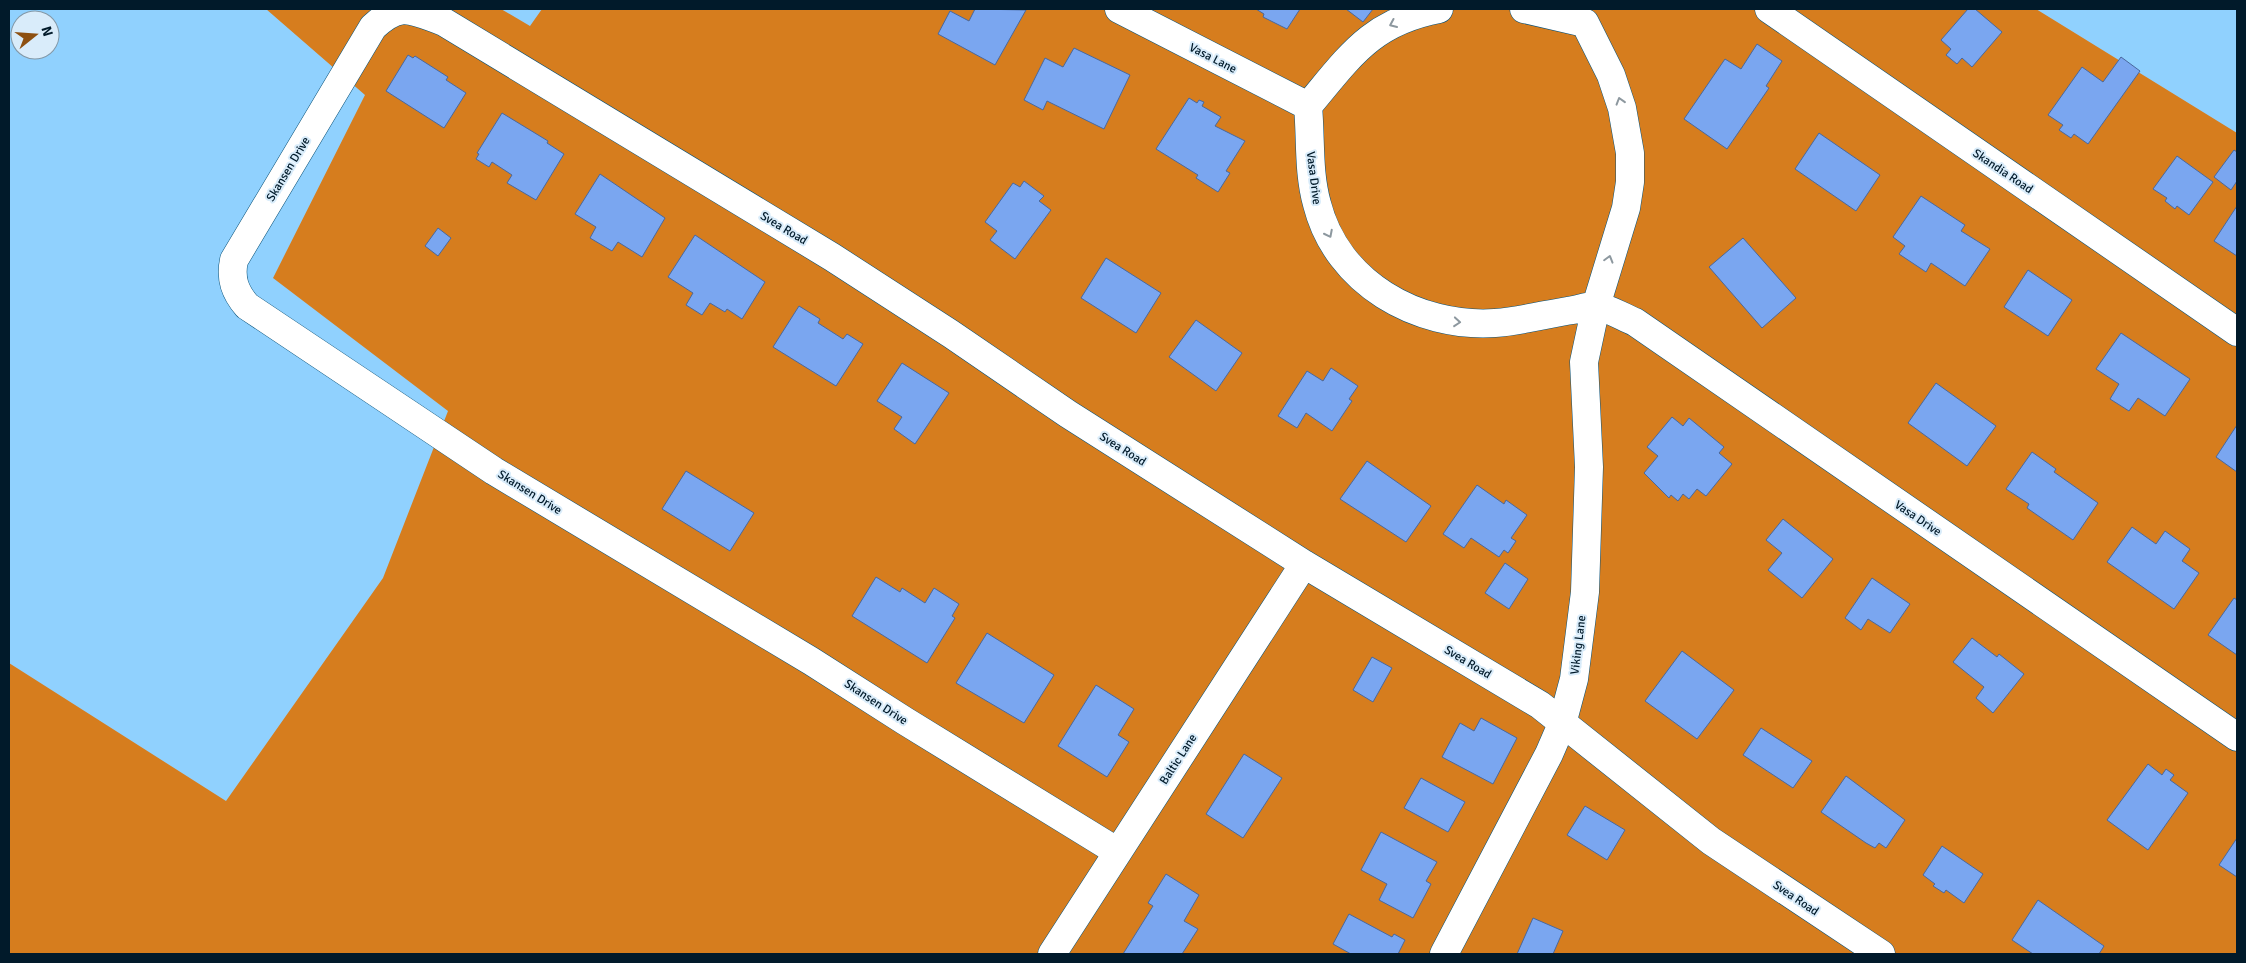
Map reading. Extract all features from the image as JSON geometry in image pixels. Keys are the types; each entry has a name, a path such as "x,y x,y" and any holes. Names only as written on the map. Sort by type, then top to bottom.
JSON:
{"street":[{"name":"Svea Road","path":"397,11 410,9 444,22 667,156 832,257 951,334 1068,414 1304,564 1540,705 1711,841 1881,954"},
{"name":"Vasa Lane","path":"1119,9 1308,106"},
{"path":"1308,106 1341,65 1373,34 1412,17 1439,9"},
{"path":"1524,9 1590,16 1617,92 1628,131 1630,182 1626,208 1596,306"},
{"name":"Skandia Road","path":"1769,9 2237,332"},
{"name":"Skansen Drive","path":"397,11 387,14 373,27 234,260 231,273 239,297 247,306 494,470 811,661 905,722 1118,852"},
{"name":"Vasa Drive","path":"1308,106 1311,172 1317,205 1322,220 1344,259 1378,292 1410,310 1430,317 1474,324 1496,323 1596,306 1635,322 2237,737"},
{"name":"Viking Lane","path":"1444,954 1550,754 1562,724 1574,678 1585,592 1589,467 1584,362 1596,306"},
{"name":"Baltic Lane","path":"1052,954 1304,564"}],"shaded area":[{"path":"266,9 501,9 530,26 542,9 2036,9 2237,133 2237,954 9,954 9,663 226,801 383,578 448,411 273,278 365,95"}],"building":[{"path":"975,9 1026,10 995,65 938,34 950,11 969,21"},
{"path":"1256,9 1300,9 1287,29 1263,17 1264,14"},
{"path":"1346,9 1373,9 1363,22"},
{"path":"1968,9 1975,9 2002,32 1972,67 1962,58 1957,64 1946,55 1951,49 1941,40"},
{"path":"1757,44 1782,61 1766,86 1769,88 1727,149 1684,119 1725,59 1741,69"},
{"path":"1074,48 1130,75 1104,129 1047,101 1043,110 1024,100 1045,58 1063,67"},
{"path":"408,55 413,58 415,56 448,77 446,80 466,93 444,128 386,91"},
{"path":"2121,57 2140,71 2088,144 2074,134 2071,138 2059,130 2063,125 2048,115 2082,67 2103,82"},
{"path":"1189,98 1197,103 1199,100 1204,102 1202,106 1221,117 1215,126 1245,141 1226,171 1230,173 1218,192 1196,178 1198,175 1156,149"},
{"path":"502,113 548,141 547,143 564,154 536,200 507,183 512,175 492,162 489,167 476,159 479,154 477,153"},
{"path":"1819,133 1880,175 1856,211 1795,169"},
{"path":"2234,150 2237,152 2237,181 2231,190 2214,177"},
{"path":"2177,156 2213,182 2189,215 2177,206 2175,209 2165,201 2167,198 2153,189"},
{"path":"600,174 665,218 642,257 618,242 612,251 590,238 596,227 575,214"},
{"path":"1024,181 1044,196 1039,201 1051,210 1015,259 990,240 997,231 985,222 1013,183 1020,187"},
{"path":"1921,196 1965,225 1961,231 1990,249 1965,286 1931,263 1926,272 1899,254 1905,246 1893,237"},
{"path":"2237,206 2237,256 2214,241"},
{"path":"438,228 451,238 438,256 425,246"},
{"path":"695,235 765,282 742,319 727,309 725,312 710,303 702,315 686,305 693,293 668,277"},
{"path":"1743,238 1796,298 1762,328 1709,267"},
{"path":"1106,258 1161,293 1136,333 1081,298"},
{"path":"2028,270 2072,300 2048,336 2004,307"},
{"path":"799,306 820,319 818,323 843,339 847,334 863,344 836,386 773,347"},
{"path":"1196,320 1242,353 1216,391 1169,357"},
{"path":"2121,333 2190,379 2165,416 2138,398 2129,411 2110,399 2119,384 2096,369"},
{"path":"902,363 949,393 915,444 894,429 902,417 877,401"},
{"path":"1331,368 1358,386 1349,399 1352,401 1332,431 1306,413 1297,428 1278,416 1307,371 1323,381"},
{"path":"1936,383 1996,426 1967,466 1908,423"},
{"path":"1672,417 1683,426 1689,418 1724,447 1719,453 1732,464 1706,496 1697,489 1689,499 1683,494 1678,501 1671,495 1669,498 1644,473 1658,456 1647,447"},
{"path":"2237,425 2237,472 2216,457"},
{"path":"2032,452 2056,469 2054,472 2098,503 2073,540 2027,508 2029,504 2006,489"},
{"path":"1367,461 1431,506 1406,542 1340,499"},
{"path":"686,471 754,513 730,551 662,509"},
{"path":"1477,485 1504,504 1506,500 1527,515 1511,538 1516,541 1508,553 1504,550 1499,557 1471,538 1464,548 1443,534"},
{"path":"1783,519 1833,559 1802,598 1768,570 1782,553 1766,540"},
{"path":"2132,527 2156,544 2165,531 2190,549 2182,561 2199,573 2174,609 2107,562"},
{"path":"1505,563 1528,579 1509,609 1485,593"},
{"path":"876,577 900,592 902,588 925,603 934,588 959,604 952,616 955,618 927,663 852,616"},
{"path":"1872,578 1910,604 1890,633 1868,619 1861,630 1845,618"},
{"path":"2234,598 2237,600 2237,655 2208,635"},
{"path":"987,633 1054,675 1024,723 956,683"},
{"path":"1972,638 1997,657 1999,654 2024,674 1993,713 1976,698 1984,687 1953,662"},
{"path":"1682,651 1734,690 1697,739 1645,701"},
{"path":"1372,657 1392,668 1373,702 1353,690"},
{"path":"1096,685 1134,709 1118,735 1129,742 1107,777 1058,746"},
{"path":"1481,718 1517,738 1493,784 1442,757 1460,723 1474,731"},
{"path":"1761,728 1812,761 1793,788 1743,755"},
{"path":"1244,754 1282,778 1243,838 1206,814"},
{"path":"2148,764 2162,775 2166,769 2174,775 2170,780 2188,793 2148,850 2107,820"},
{"path":"1846,776 1905,820 1886,848 1879,843 1875,848 1821,812"},
{"path":"1421,778 1465,802 1448,832 1404,808"},
{"path":"1585,806 1625,830 1607,860 1567,835"},
{"path":"1381,832 1437,862 1426,881 1431,884 1413,918 1379,900 1387,884 1361,870"},
{"path":"2237,838 2237,877 2219,865"},
{"path":"1942,846 1983,874 1964,903 1946,890 1944,893 1933,886 1935,884 1923,875"},
{"path":"1166,874 1199,895 1184,921 1198,929 1182,954 1123,954 1153,906 1148,903"},
{"path":"2038,900 2104,946 2099,954 2033,954 2012,940"},
{"path":"1349,914 1392,937 1394,934 1405,940 1398,954 1351,954 1333,944"},
{"path":"1533,918 1563,931 1553,954 1517,954"}]}
